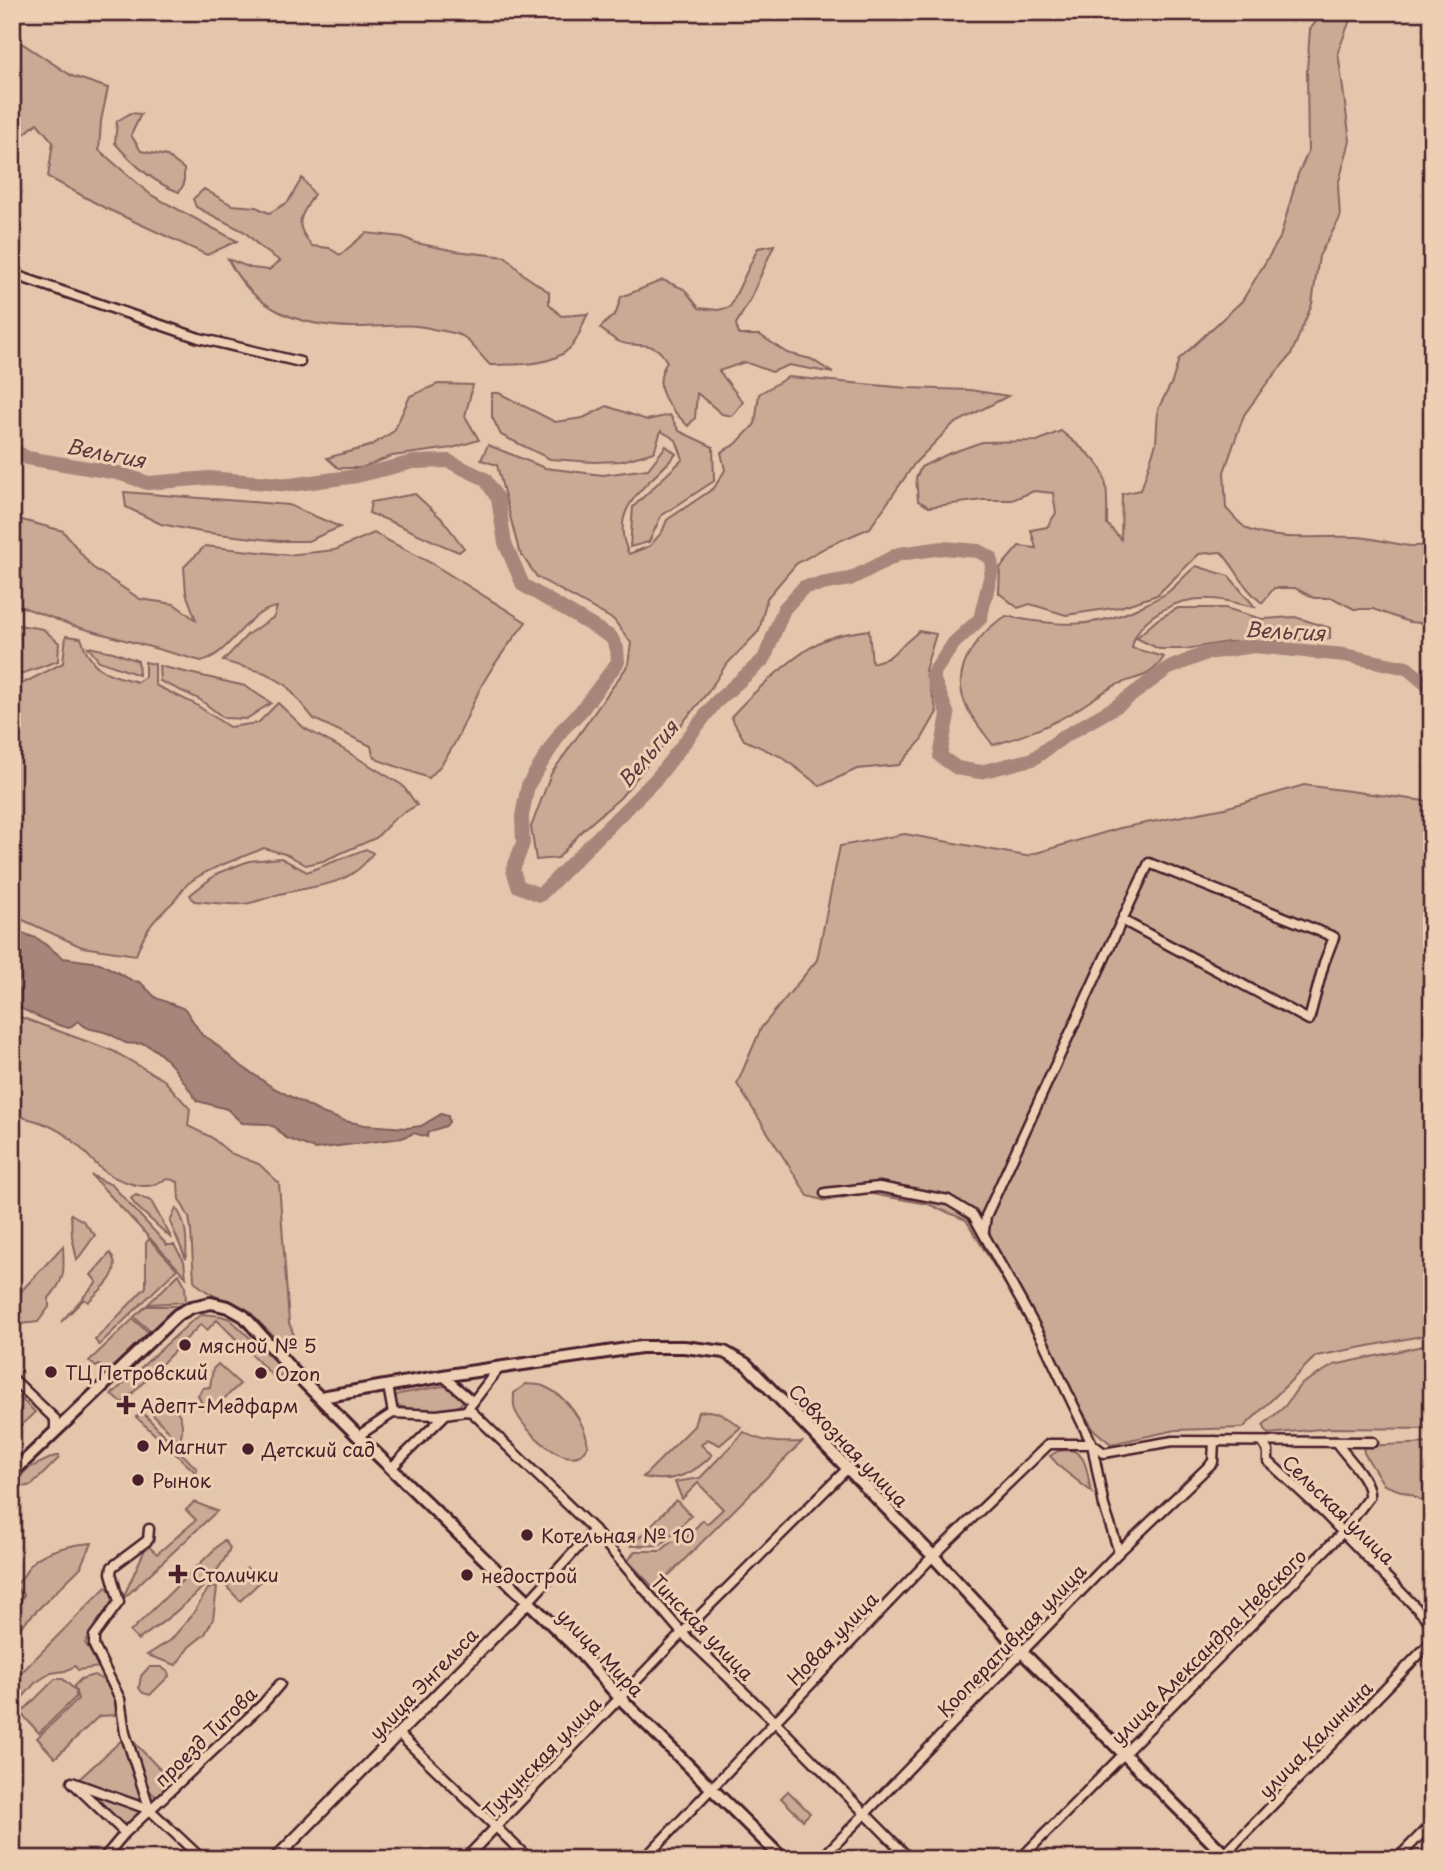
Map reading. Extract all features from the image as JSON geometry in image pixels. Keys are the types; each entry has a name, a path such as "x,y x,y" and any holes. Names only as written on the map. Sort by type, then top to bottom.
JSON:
{"main road":[{"name":"улица Мира","path":"12,1473 177,1315 198,1305 220,1304 244,1316 358,1436 528,1601 619,1697 783,1859"},
{"name":"Совхозная улица","path":"321,1397 640,1347 684,1347 724,1352 746,1364 933,1556 1021,1651 1224,1857"}],"street":[{"path":"12,274 199,338 300,362"},
{"path":"984,1231 986,1216 1122,920 1149,863 1334,937 1309,1020 1122,920"},
{"path":"825,1194 879,1187 948,1200 973,1215 1042,1339 1092,1444 1104,1506 1119,1552"},
{"path":"973,1215 986,1216"},
{"path":"358,1436 393,1413 445,1415 466,1411 499,1368"},
{"path":"443,1376 473,1402"},
{"path":"12,1378 55,1419 55,1432"},
{"path":"388,1386 393,1413"},
{"name":"Тинская улица","path":"466,1411 472,1412 483,1421 594,1530 682,1633 774,1721 910,1859"},
{"path":"391,1468 445,1415"},
{"path":"1095,1461 1104,1452 1173,1441 1373,1442"},
{"name":"Кооперативная улица","path":"821,1859 1021,1651 1213,1462 1214,1441"},
{"name":"Сельская улица","path":"1262,1442 1268,1451 1268,1461 1324,1513 1432,1624"},
{"name":"улица Александра Невского","path":"1020,1859 1342,1533 1370,1492 1336,1442"},
{"name":"Новая улица","path":"644,1859 933,1556 1049,1444 1092,1444"},
{"path":"1092,1444 1104,1452"},
{"name":"Тухунская улица","path":"465,1859 619,1697 847,1469"},
{"path":"149,1529 148,1540 112,1567 111,1573 119,1602 94,1636 94,1646 120,1699 125,1733 150,1810"},
{"name":"улица Энгельса","path":"275,1859 594,1530"},
{"name":"улица Калинина","path":"1224,1857 1432,1641"},
{"name":"проезд Титова","path":"103,1859 125,1833 262,1705 280,1684"},
{"path":"399,1734 529,1859"},
{"path":"125,1833 72,1782 150,1810 202,1859"},
{"path":"1397,1859 1432,1823"}],"shaded area":[{"path":"1324,12 1353,12 1338,52 1350,141 1338,185 1340,218 1319,256 1312,304 1291,355 1244,415 1224,472 1226,508 1246,528 1262,534 1289,537 1357,537 1413,546 1432,544 1432,624 1409,622 1373,609 1354,609 1333,598 1314,598 1295,588 1274,588 1262,603 1221,552 1199,554 1157,595 1120,607 1066,615 1030,604 1018,608 999,593 1000,568 1019,546 1036,548 1031,530 1047,527 1056,513 1053,493 1034,491 1012,500 983,500 929,507 918,501 916,478 921,467 982,442 1037,441 1061,431 1101,469 1106,489 1107,524 1121,539 1122,494 1141,490 1156,443 1158,409 1172,382 1179,359 1242,301 1280,238 1298,174 1308,152 1307,70 1310,29"},
{"path":"12,40 23,44 72,76 108,88 101,121 99,150 151,195 237,241 207,255 103,207 48,177 53,142 37,123 12,145"},
{"path":"131,113 141,114 131,135 141,151 167,156 184,169 184,184 179,192 144,172 115,143 117,121"},
{"path":"302,178 314,194 302,215 300,225 312,246 329,248 340,255 366,233 403,237 416,243 456,251 506,257 524,275 549,292 549,304 561,316 588,314 576,340 570,348 553,359 490,365 464,337 453,333 413,326 333,326 279,312 250,291 228,259 251,268 269,270 280,261 245,232 196,207 193,199 204,189 232,205 256,207 269,213 288,202"},
{"path":"774,245 750,300 736,324 739,335 760,335 787,353 811,359 833,373 789,365 772,372 745,362 719,371 743,402 732,416 722,414 697,393 695,418 688,426 674,412 661,389 662,371 667,362 662,354 650,346 625,344 600,328 616,313 621,297 663,280 684,289 699,308 718,310 730,307 758,248"},
{"path":"788,377 907,388 970,390 1008,396 952,425 915,463 870,528 830,545 796,564 767,598 759,631 725,666 709,691 620,798 582,831 558,858 536,860 531,827 551,774 628,665 631,643 614,620 537,577 519,551 497,465 481,460 488,445 545,468 603,475 648,469 666,446 676,454 634,498 627,510 623,537 629,554 650,546 662,532 667,520 714,488 725,470 721,452 736,444 755,424 759,394"},
{"path":"438,384 473,385 465,416 479,440 452,448 392,456 361,468 338,468 327,458 370,446 394,431 410,396"},
{"path":"492,393 499,393 555,422 583,418 607,406 647,420 670,415 679,431 713,447 714,481 661,516 649,542 630,547 633,507 683,459 676,440 661,431 654,452 622,461 550,459 501,435 492,417"},
{"path":"124,492 289,505 340,527 308,541 279,541 201,532 161,524 126,507"},
{"path":"415,494 442,519 464,548 459,552 369,513 371,502"},
{"path":"12,515 63,531 92,567 140,599 174,604 196,620 186,593 184,567 205,546 288,555 335,550 374,533 431,563 526,622 492,668 453,746 429,778 378,760 373,755 371,746 314,719 286,685 265,673 223,661 248,634 274,617 277,607 256,616 221,651 201,661 74,626 12,603"},
{"path":"1196,566 1229,576 1255,607 1222,600 1199,599 1162,610 1142,626 1132,648 1164,657 1153,670 1114,686 1054,722 993,745 967,707 961,682 972,648 997,622 1006,616 1059,624 1109,619 1162,596"},
{"path":"1178,608 1225,608 1262,619 1295,617 1330,628 1330,639 1228,642 1185,649 1159,649 1136,638 1158,619"},
{"path":"12,624 43,629 59,643 58,661 12,677"},
{"path":"869,630 872,663 888,658 919,631 936,634 925,670 937,712 920,742 899,765 857,769 820,786 782,757 744,740 731,717 776,674 816,644 843,634"},
{"path":"66,636 81,638 95,664 116,676 137,682 145,677 145,662 155,664 155,685 195,704 229,727 258,723 278,703 304,728 402,785 417,805 394,819 376,838 323,861 306,865 288,855 264,848 207,871 188,884 155,920 136,955 82,947 12,915 12,686 16,687 63,663"},
{"path":"88,647 138,661 139,675 99,661"},
{"path":"159,666 245,686 271,703 246,719 224,718 199,699 160,681"},
{"path":"1304,785 1432,802 1432,1334 1316,1356 1243,1428 1176,1430 1111,1444 1094,1430 966,1220 928,1204 866,1193 826,1201 808,1196 737,1084 761,1028 817,960 840,846 905,834 1026,856 1120,828 1225,808"},
{"path":"366,849 373,853 364,864 354,873 331,883 243,904 194,901 190,895 218,873 249,861 281,858 307,872"},
{"path":"12,929 38,939 63,958 100,963 133,981 140,982 156,998 185,1009 202,1035 237,1063 272,1087 322,1113 365,1125 407,1128 421,1126 441,1114 448,1116 449,1122 446,1126 428,1132 427,1137 414,1133 402,1138 315,1149 286,1138 275,1127 242,1123 227,1109 197,1101 169,1063 147,1045 126,1043 78,1021 69,1028 61,1026 12,1004"},
{"path":"12,1014 113,1051 164,1080 190,1109 188,1126 211,1137 230,1153 259,1164 279,1183 289,1323 296,1340 295,1348 285,1347 251,1316 205,1290 194,1280 189,1217 179,1199 178,1182 168,1179 147,1186 115,1178 61,1132 41,1122 12,1115"},
{"path":"91,1175 112,1185 167,1245 174,1245 184,1261 186,1277"},
{"path":"136,1195 151,1201 172,1239 135,1205 131,1198"},
{"path":"176,1208 184,1226 186,1259 170,1222"},
{"path":"71,1214 83,1221 95,1235 77,1260 72,1236"},
{"path":"149,1239 177,1269 99,1345 95,1340 146,1287 146,1243"},
{"path":"63,1246 63,1274 49,1298 49,1307 38,1322 12,1325 12,1301"},
{"path":"110,1253 115,1267 105,1286 88,1302 84,1299 61,1322 97,1282 91,1275"},
{"path":"179,1274 185,1285 186,1302 148,1304"},
{"path":"146,1306 177,1306 150,1331 134,1317"},
{"path":"203,1314 230,1319 285,1371 276,1379 217,1320 207,1330 201,1324 123,1403 111,1395 193,1320"},
{"path":"133,1319 148,1332 148,1336 106,1373 99,1365 96,1367 89,1361"},
{"path":"1432,1344 1432,1429 1331,1428 1268,1434 1263,1425 1285,1406 1300,1385 1334,1365"},
{"path":"218,1364 240,1384 212,1410 204,1409 198,1395 203,1388 210,1387 213,1369"},
{"path":"526,1384 541,1385 567,1403 579,1419 586,1437 588,1446 580,1455 571,1457 552,1450 525,1426 515,1410 514,1393"},
{"path":"443,1386 451,1388 464,1400 451,1410 432,1412 396,1405 394,1397 399,1394"},
{"path":"12,1390 35,1412 12,1434 12,1420 21,1411 13,1402"},
{"path":"164,1401 166,1406 173,1406 177,1410 181,1419 180,1443 151,1413"},
{"path":"698,1412 720,1413 741,1427 720,1445 707,1439 701,1445 712,1455 689,1473 663,1479 643,1477 694,1426"},
{"path":"143,1413 197,1469 195,1472 136,1417"},
{"path":"744,1432 765,1440 802,1442 655,1589 628,1561 635,1551 661,1551 671,1542 684,1540 703,1520 707,1524 723,1509 698,1483 682,1499 675,1482 700,1478"},
{"path":"1432,1443 1432,1507 1412,1495 1384,1485 1364,1453 1363,1446"},
{"path":"1058,1451 1076,1452 1084,1461 1092,1492 1050,1456"},
{"path":"59,1456 58,1459 32,1485 12,1489 12,1484 29,1468"},
{"path":"676,1500 691,1516 661,1545 631,1546"},
{"path":"194,1502 217,1511 122,1600 147,1545 157,1554 196,1520 186,1510"},
{"path":"224,1540 230,1548 203,1587 177,1611 138,1640 130,1632"},
{"path":"92,1543 81,1567 12,1635 12,1616 24,1595 14,1586 32,1563 52,1551"},
{"path":"247,1568 260,1582 240,1601 227,1587"},
{"path":"106,1587 111,1591 113,1600 85,1643 100,1667 78,1670 75,1666 51,1673 35,1683 17,1704 12,1703 12,1682"},
{"path":"217,1588 213,1619 205,1634 189,1647 176,1665 147,1655 171,1640 192,1615 208,1589"},
{"path":"149,1667 161,1667 169,1676 150,1695 139,1688 141,1676"},
{"path":"94,1675 108,1683 116,1705 115,1715 99,1716 55,1758 37,1738 78,1699 74,1686 81,1679"},
{"path":"55,1679 63,1679 76,1691 76,1697 39,1733 21,1713"},
{"path":"124,1738 146,1799 139,1805 77,1781"},
{"path":"130,1738 174,1784 157,1798 149,1790"},
{"path":"82,1789 142,1811 124,1828"},
{"path":"788,1791 810,1813 803,1820 781,1798"}],"waterway":[{"name":"Вельгия","path":"12,449 27,458 118,473 148,483 209,478 290,485 357,476 413,462 448,461 485,479 498,499 505,543 523,585 611,637 617,648 618,662 581,711 562,730 528,785 522,816 523,843 513,870 518,886 540,895 657,778 715,703 764,659 784,609 804,587 850,579 899,554 943,548 978,551 991,558 992,570 980,619 954,643 932,675 948,715 940,756 957,768 980,772 1033,759 1063,737 1117,706 1167,669 1206,653 1254,646 1344,655 1407,668 1432,689"}],"place":[{"name":"мясной № 5","path":"185,1345"},
{"name":"ТЦ Петровский","path":"51,1372"},
{"name":"Ozon","path":"261,1373"},
{"name":"Адепт-Медфарм","path":"126,1405"},
{"name":"Магнит","path":"143,1446"},
{"name":"Детский сад","path":"248,1449"},
{"name":"Рынок","path":"138,1480"},
{"name":"Котельная № 10","path":"527,1535"},
{"name":"Столички","path":"178,1574"},
{"name":"недострой","path":"467,1575"}]}
